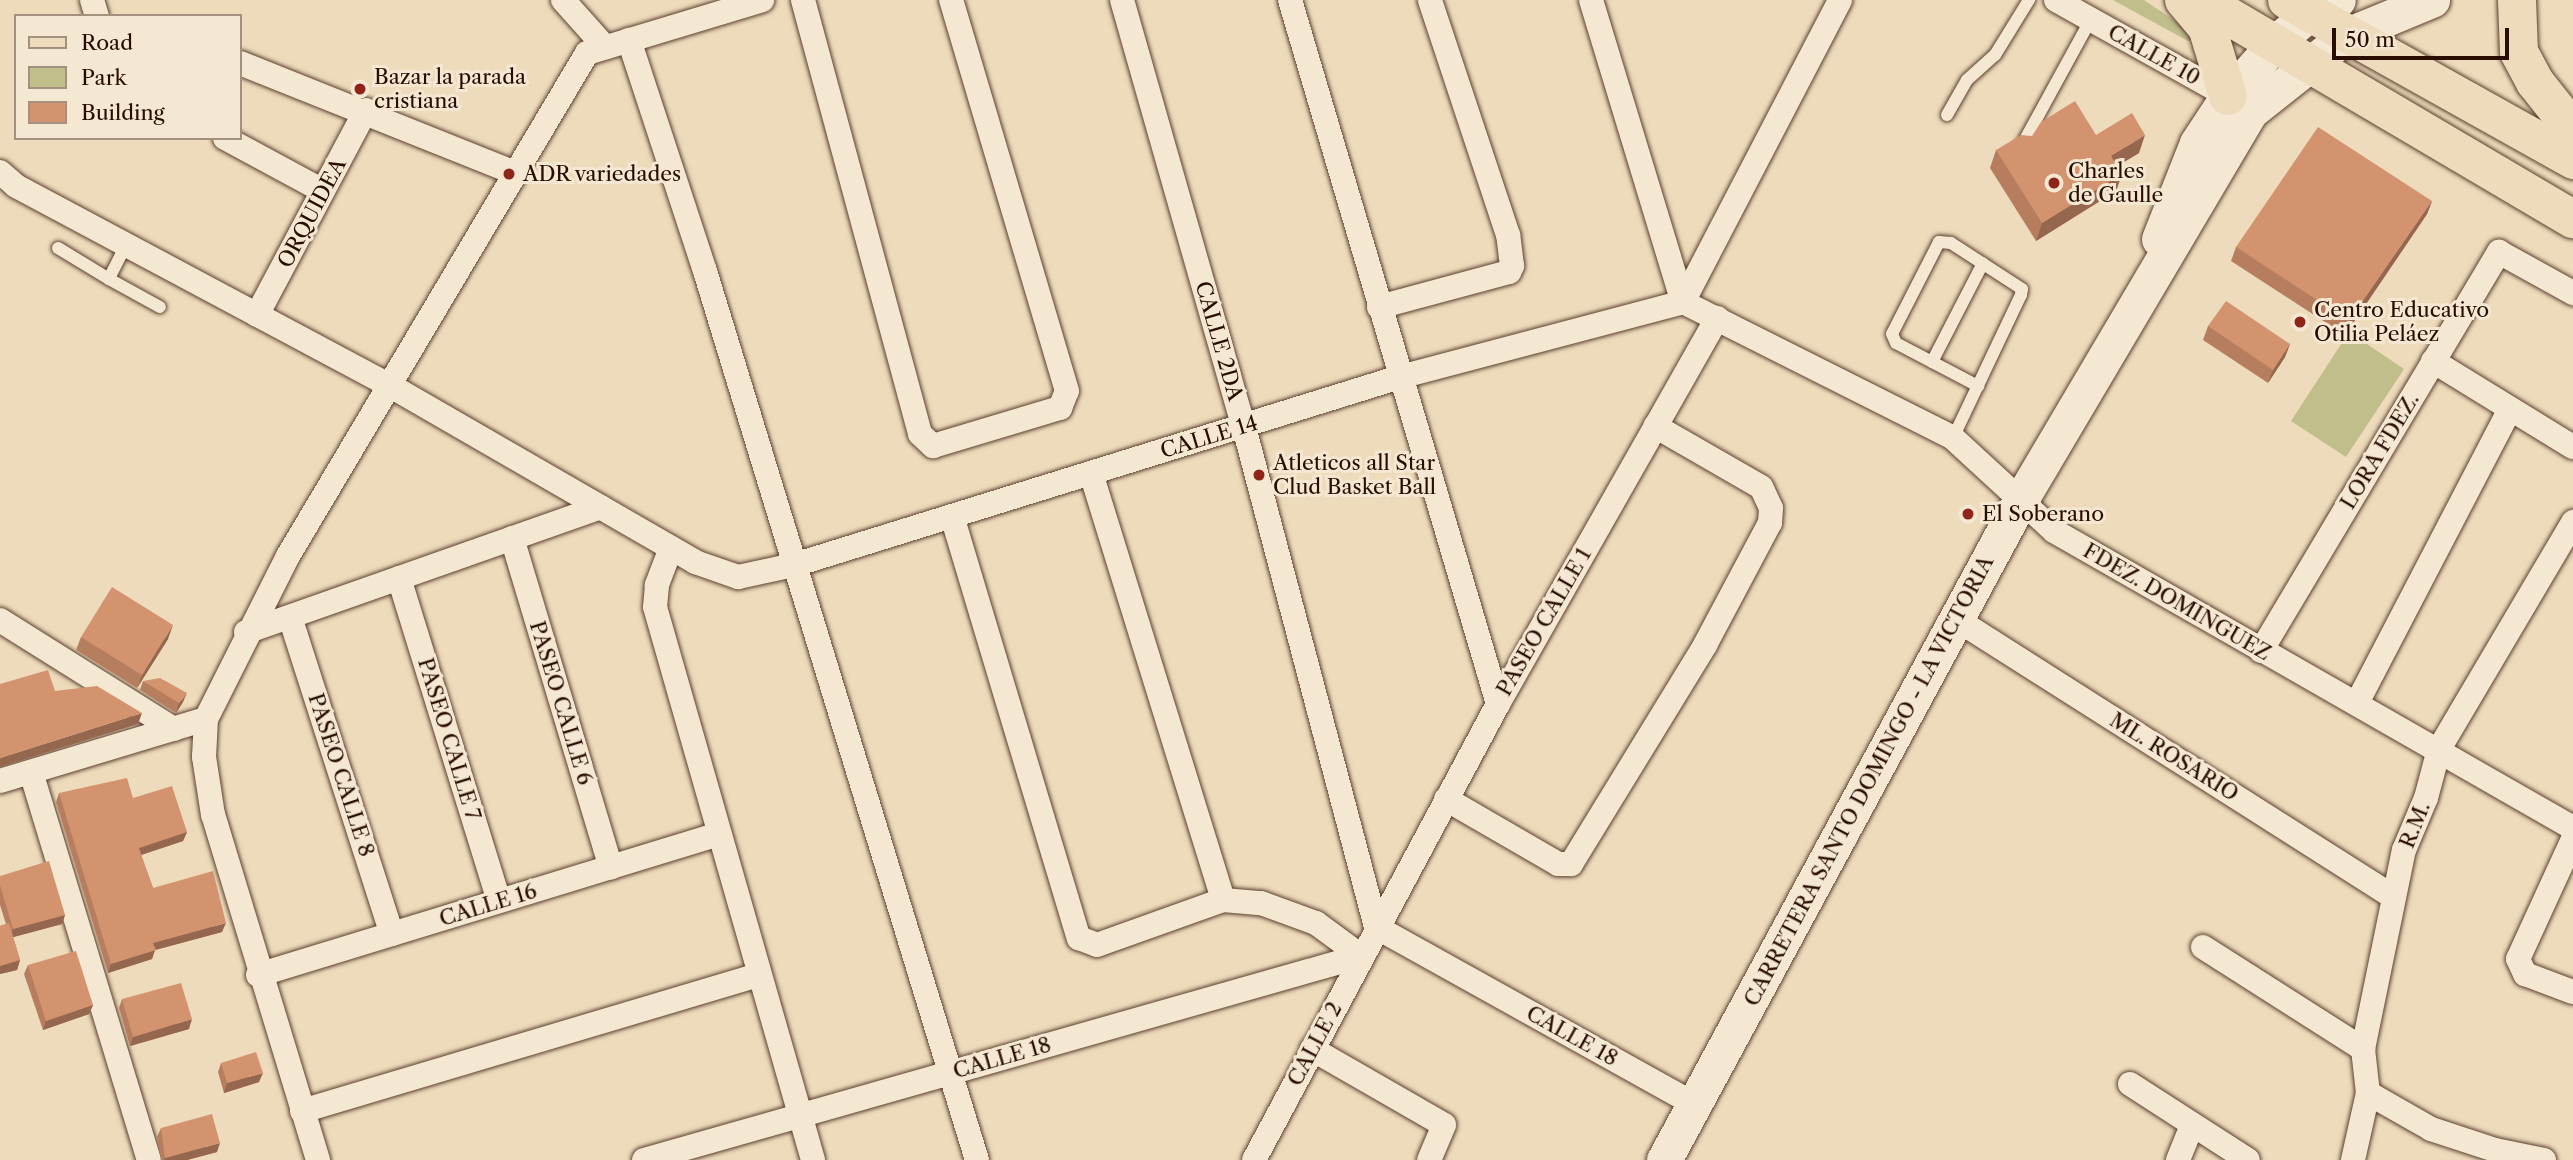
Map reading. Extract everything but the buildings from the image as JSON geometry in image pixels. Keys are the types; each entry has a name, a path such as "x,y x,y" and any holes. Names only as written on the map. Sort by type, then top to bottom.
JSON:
{"main road":[{"path":"2184,0 2207,27 2240,103"},
{"path":"2201,0 2277,41 2311,64 2573,219"},
{"path":"2320,12 2432,0"},
{"path":"2517,0 2519,52 2535,82 2572,135"},
{"path":"2320,12 2572,135"},
{"name":"CARRETERA SANTO DOMINGO - LA VICTORIA","path":"2240,103 2277,41 2320,12"},
{"name":"CARRETERA SANTO DOMINGO - LA VICTORIA","path":"1664,1160 2020,501 2143,296 2168,210 2197,142 2240,103 2311,64 2320,12"}],"street":[{"path":"562,0 583,11 596,50"},
{"path":"318,1160 258,975 213,815 204,757 206,719 246,632 389,385 515,173 596,50 762,0"},
{"path":"803,0 920,435 933,446 1060,408 1067,391 951,0"},
{"name":"CALLE 2DA","path":"1122,0 1244,427 1376,928"},
{"path":"1290,0 1498,704"},
{"path":"1380,307 1509,272 1513,266 1508,235 1430,0"},
{"path":"1591,0 1683,302"},
{"path":"1683,302 1840,0"},
{"name":"CALLE 10","path":"2056,0 2240,103"},
{"path":"629,40 977,1160"},
{"path":"242,64 366,110 515,173"},
{"name":"ORQUIDEA","path":"257,315 366,110"},
{"path":"229,140 323,191"},
{"path":"5,184 389,385 671,548 657,585 655,607 813,1160"},
{"name":"LORA FDEZ.","path":"2261,651 2499,252 2573,293"},
{"name":"CALLE 14","path":"671,548 715,572 738,577 794,565 1400,377 1683,302"},
{"name":"FDEZ. DOMINGUEZ","path":"1683,302 1953,438 2054,531 2573,828"},
{"name":"PASEO CALLE 1","path":"1376,928 1498,704 1717,318"},
{"path":"2434,361 2573,447"},
{"path":"2357,704 2510,409"},
{"path":"1446,799 1559,864 1571,864 1705,645 1770,523 1771,508 1761,486 1656,426"},
{"path":"1091,473 1223,900"},
{"path":"246,632 601,507"},
{"path":"952,516 1079,938 1097,945 1223,900 1261,903 1315,923 1361,956"},
{"name":"R.M.","path":"2353,1160 2368,1093 2363,1049 2392,896 2439,749 2573,522"},
{"name":"PASEO CALLE 6","path":"512,538 611,867"},
{"name":"PASEO CALLE 7","path":"399,578 499,901"},
{"name":"PASEO CALLE 8","path":"290,617 392,934"},
{"name":"ML. ROSARIO","path":"1956,619 2392,896"},
{"path":"0,620 174,729"},
{"path":"0,781 206,719"},
{"path":"31,772 149,1160"},
{"name":"CALLE 16","path":"258,975 719,834"},
{"path":"2573,839 2547,887 2518,959 2525,974 2573,992"},
{"name":"CALLE 2","path":"1254,1160 1376,928"},
{"name":"CALLE 18","path":"1376,928 1694,1104"},
{"path":"2203,947 2363,1049"},
{"name":"CALLE 18","path":"645,1160 1361,956"},
{"path":"302,1111 760,975"},
{"path":"1312,1049 1444,1125 1429,1160"},
{"path":"2130,1084 2248,1160"},
{"path":"2368,1093 2431,1129 2495,1150 2544,1160"},
{"path":"2178,1160 2192,1125"}],"lane":[{"path":"1947,115 1967,80 1995,55 2029,0"},
{"path":"2021,147 2091,19"},
{"path":"1953,438 1978,386 2022,289 1951,243 1939,242 1891,329 1896,342 1978,386"},
{"path":"109,279 126,245"},
{"path":"58,248 160,307"},
{"path":"1932,362 1983,263"}],"green space":[{"path":"2113,0 2144,0 2199,37 2188,41"},
{"path":"2349,332 2404,369 2346,457 2291,421"}],"place":[{"name":"Bazar la parada cristiana","path":"360,89"},
{"name":"ADR variedades","path":"509,174"},
{"name":"Charles de Gaulle","path":"2054,183"},
{"name":"Centro Educativo Otilia Peláez","path":"2300,322"},
{"name":"Atleticos all Star Clud Basket Ball","path":"1259,475"},
{"name":"El Soberano","path":"1968,514"}]}
